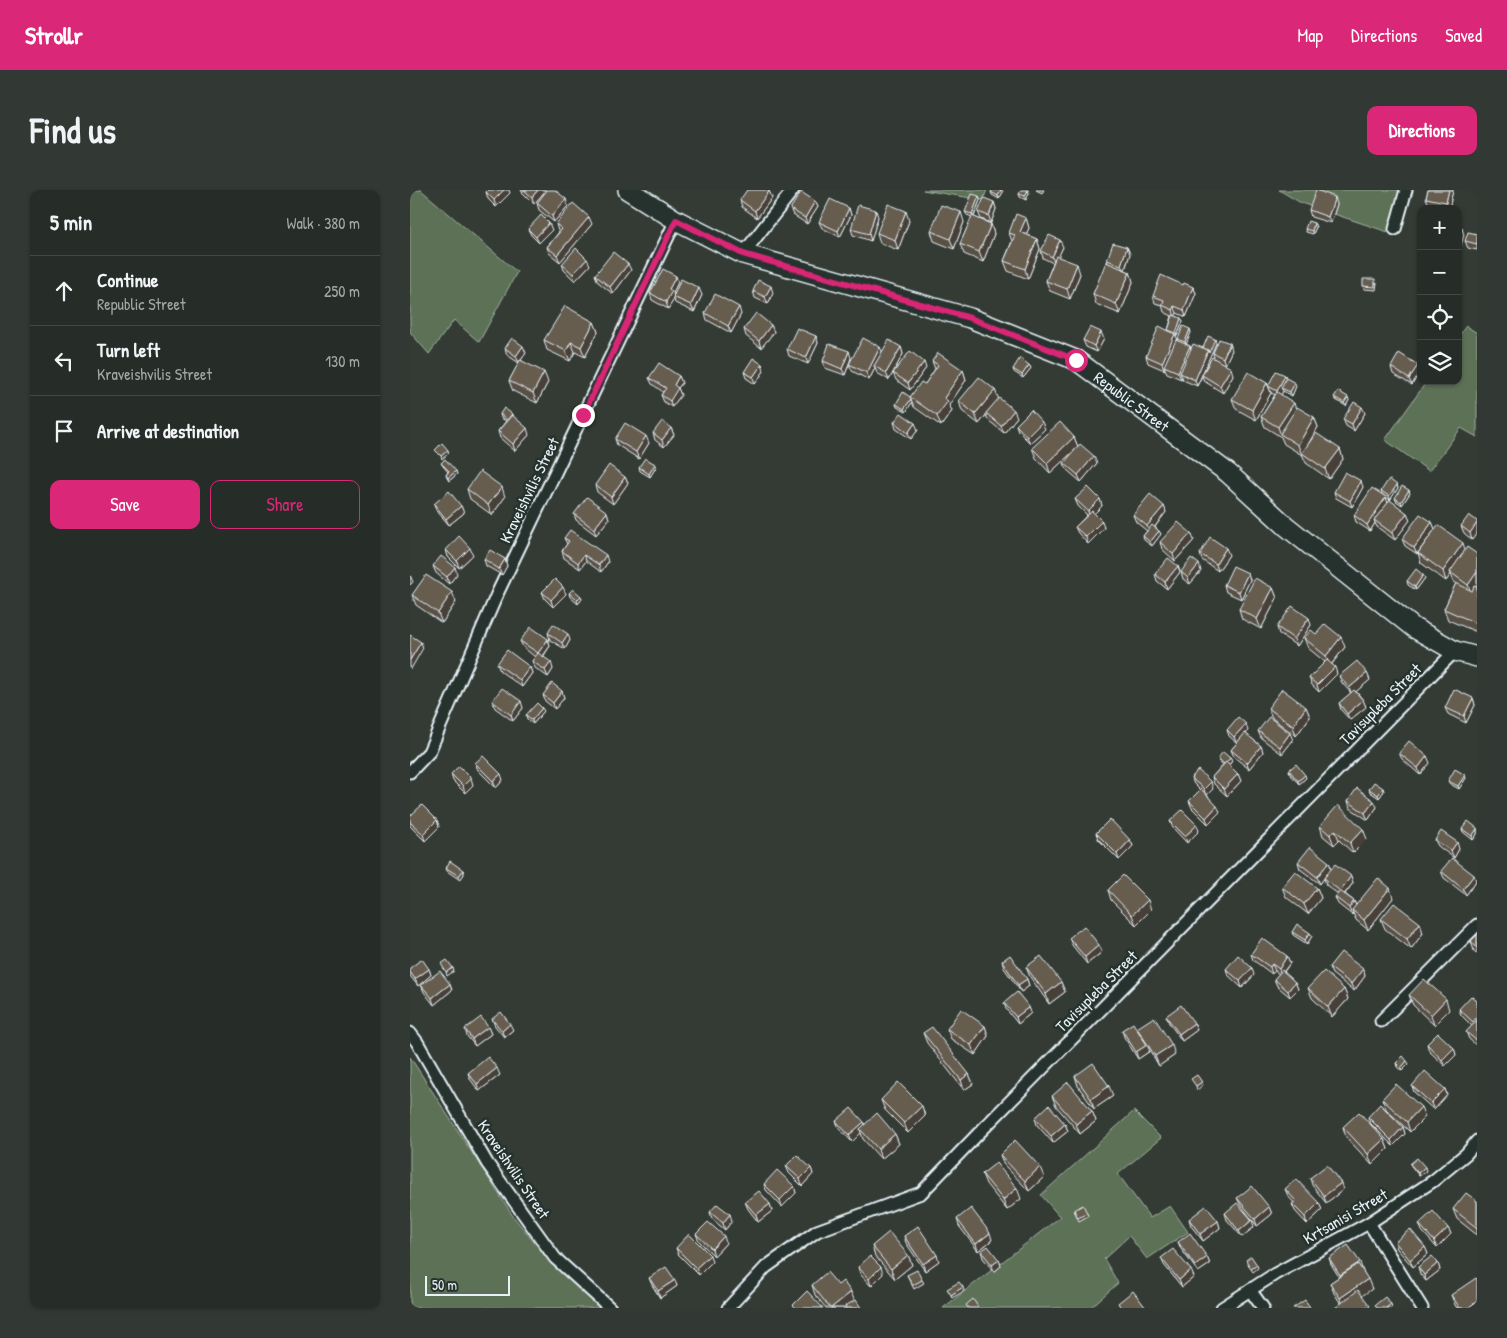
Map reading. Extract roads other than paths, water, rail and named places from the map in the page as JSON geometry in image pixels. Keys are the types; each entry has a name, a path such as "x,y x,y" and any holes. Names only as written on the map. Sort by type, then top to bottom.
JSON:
{"main road":[{"name":"Republic Street","path":"628,190 676,220 743,254 970,318 1076,360 1228,473 1286,526 1414,628 1455,651 1477,657"}],"street":[{"path":"743,254 793,190"},
{"path":"1395,229 1406,190"},
{"name":"Kraveishvilis Street","path":"410,772 429,752 498,592 676,220"},
{"name":"Tavisupleba Street","path":"728,1308 766,1267 817,1231 921,1193 1455,651"},
{"path":"1381,1021 1477,924"},
{"name":"Kraveishvilis Street","path":"410,1033 487,1163 555,1258 610,1308"},
{"name":"Krtsanisi Street","path":"1222,1308 1275,1274 1369,1223 1433,1181 1466,1154 1477,1142"},
{"path":"1369,1223 1422,1308"},
{"path":"1250,1290 1263,1308"}]}
